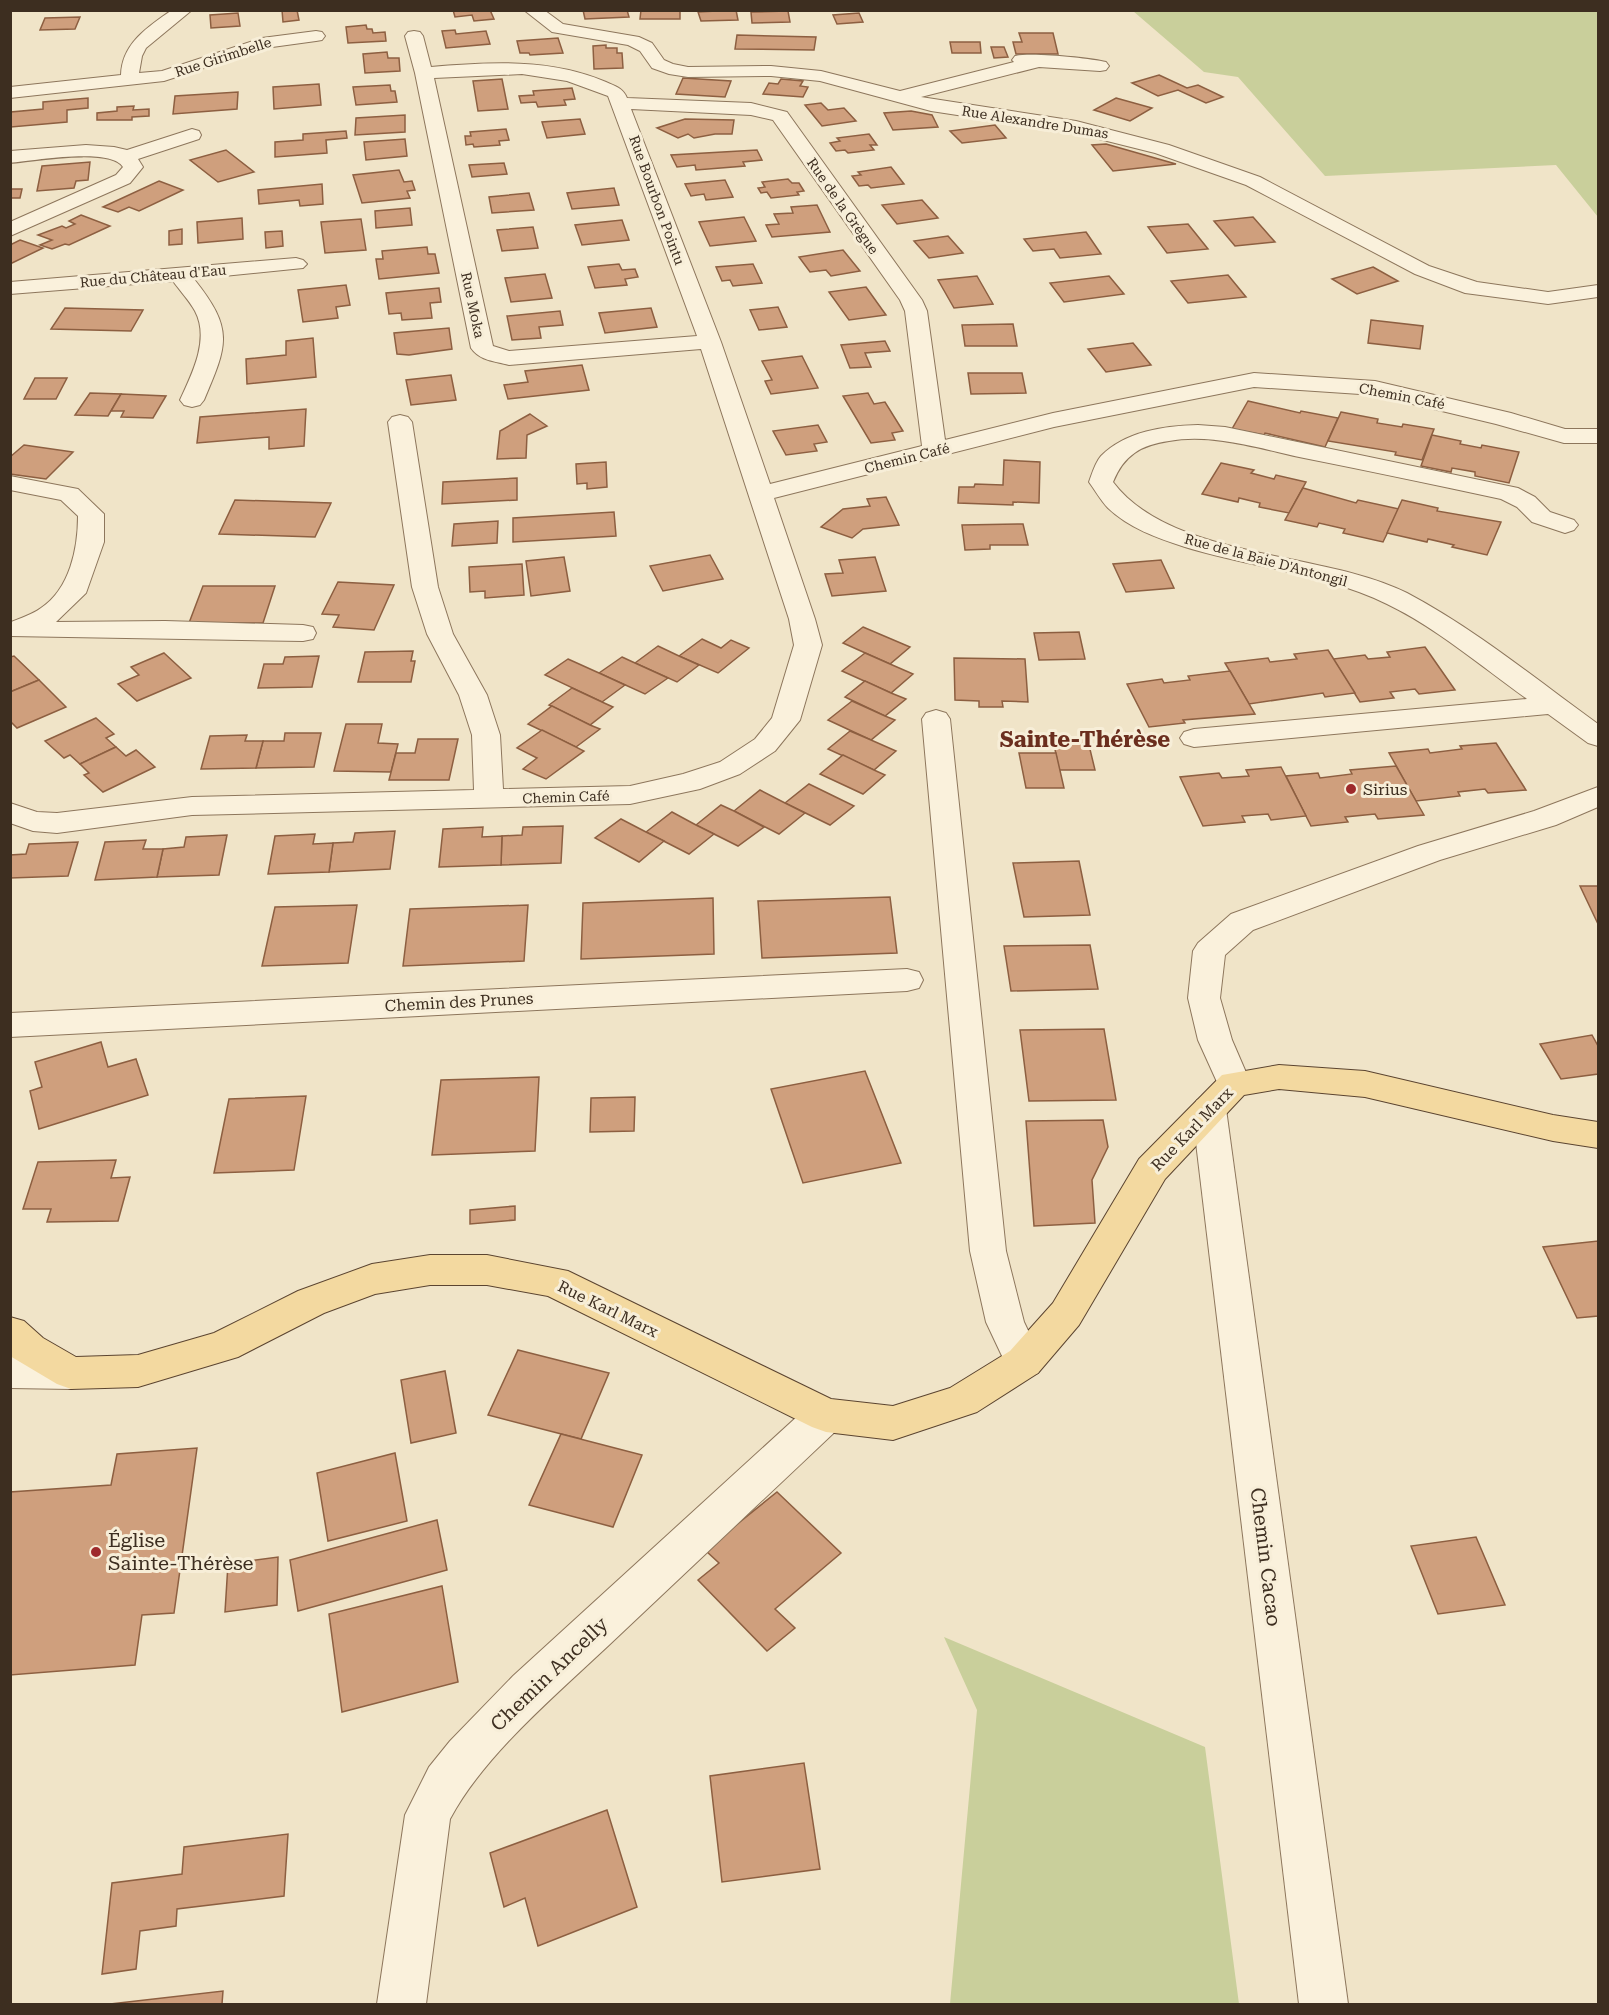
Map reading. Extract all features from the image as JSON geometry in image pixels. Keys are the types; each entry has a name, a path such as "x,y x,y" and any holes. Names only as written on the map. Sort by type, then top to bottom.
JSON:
{"main road":[{"name":"Rue Karl Marx","path":"71,1373 138,1371 224,1346 311,1302 372,1280 430,1270 487,1270 555,1282 826,1415 893,1423 963,1400 1024,1362 1066,1314 1152,1169 1221,1096 1279,1077 1365,1084 1553,1128 1599,1135"},
{"path":"10,1332 29,1349 71,1373"}],"street":[{"path":"130,79 128,67 138,44 184,10"},
{"name":"Rue Alexandre Dumas","path":"532,10 558,28 633,41 646,47 658,64 669,69 688,72 796,73 847,82 966,112 1076,127 1112,135 1215,166 1253,181 1422,270 1473,288 1548,298 1599,291"},
{"name":"Rue Girimbelle","path":"10,93 174,74 261,43 316,36"},
{"name":"Rue Moka","path":"414,36 424,73 482,348 488,353 509,358 710,342"},
{"path":"980,59 1044,60 1100,66"},
{"path":"901,97 1044,60"},
{"path":"424,73 491,67 560,73 616,93 621,103"},
{"name":"Rue Bourbon Pointu","path":"621,103 710,342 761,494"},
{"name":"Rue de la Grègue","path":"621,103 751,109 780,116 911,300 916,311 935,452"},
{"path":"126,157 192,135"},
{"path":"10,157 89,151 112,152 126,157 133,167 123,179 10,230"},
{"name":"Rue du Château d'Eau","path":"10,288 296,264"},
{"path":"179,274 210,318 211,340 208,361 192,400"},
{"name":"Chemin Café","path":"10,812 33,821 57,824 192,806 630,795 690,782 730,768 765,745 786,720 808,645 761,494 935,452 1053,420 1254,380 1375,388 1503,418 1563,436 1599,436"},
{"path":"399,422 425,587 440,634 473,695 486,735 489,800"},
{"name":"Rue de la Baie D'Antongil","path":"1565,525 1541,517 1526,502 1509,493 1225,434 1170,433 1146,439 1127,447 1109,462 1101,482 1116,502 1138,519 1168,533 1218,549 1330,575 1396,598 1449,630 1599,737"},
{"path":"10,483 69,494 91,514 91,542 73,593 51,614 14,631"},
{"path":"14,631 165,629 303,633"},
{"path":"1194,738 1556,705"},
{"path":"936,719 988,1251 1005,1322 1024,1362"},
{"path":"1221,1096 1215,1040 1204,998 1209,951 1242,922 1429,853 1545,818 1599,796"},
{"name":"Chemin des Prunes","path":"10,1025 907,980"},
{"name":"Chemin Cacao","path":"1221,1096 1324,2004"},
{"path":"10,1372 71,1373"},
{"name":"Chemin Ancelly","path":"401,2004 428,1815 445,1783 466,1756 529,1691 826,1415"}],"green space":[{"path":"1133,11 1598,11 1598,217 1556,165 1325,176 1238,77 1204,72"},
{"path":"944,1637 1205,1747 1239,2004 950,2004 977,1710"}],"building":[{"path":"282,10 297,10 299,20 283,22"},
{"path":"453,10 490,10 494,19 474,21 472,15 455,17"},
{"path":"583,10 627,10 629,17 585,19"},
{"path":"641,10 680,10 680,19 640,19"},
{"path":"736,10 738,20 701,21 698,12"},
{"path":"788,11 790,22 752,23 751,12"},
{"path":"238,13 240,26 211,28 210,15"},
{"path":"859,13 863,22 837,24 833,15"},
{"path":"80,17 75,29 40,30 45,18"},
{"path":"366,25 367,29 372,29 373,33 385,32 386,41 348,43 346,27"},
{"path":"455,30 456,34 486,31 490,44 446,48 442,31"},
{"path":"1019,33 1053,33 1058,54 1016,54 1013,42 1022,42"},
{"path":"737,35 816,37 814,50 735,49"},
{"path":"558,38 563,53 530,55 520,53 517,41"},
{"path":"950,42 980,42 981,53 952,53"},
{"path":"606,45 606,48 617,48 617,53 622,53 623,68 594,69 593,46"},
{"path":"991,47 1004,47 1008,57 994,58"},
{"path":"387,52 388,58 399,58 400,71 365,73 363,54"},
{"path":"1159,75 1187,88 1198,85 1223,97 1206,103 1178,90 1158,96 1132,83"},
{"path":"683,78 731,81 725,97 676,94"},
{"path":"502,79 508,109 478,111 473,81"},
{"path":"781,79 803,81 800,86 808,87 803,97 763,94 769,83 778,84"},
{"path":"319,84 321,105 274,109 273,87"},
{"path":"390,85 391,91 395,91 397,102 356,105 353,87"},
{"path":"572,88 575,99 564,100 566,105 538,107 536,102 521,103 519,96 534,95 533,91"},
{"path":"238,92 237,109 173,114 175,96"},
{"path":"88,98 88,108 67,110 67,122 11,127 11,112 43,109 43,102"},
{"path":"1116,98 1152,108 1130,121 1094,110"},
{"path":"821,103 828,110 844,108 856,121 822,126 805,105"},
{"path":"134,106 133,110 149,109 149,116 132,117 132,120 97,120 97,113 117,111 117,107"},
{"path":"911,111 932,115 938,127 893,130 884,113"},
{"path":"405,115 405,132 355,135 356,118"},
{"path":"580,119 585,134 547,138 542,122"},
{"path":"685,119 734,120 732,134 694,138 688,134 678,138 657,128"},
{"path":"995,125 1006,138 962,143 950,131"},
{"path":"506,129 509,140 499,141 500,145 474,147 473,144 466,145 465,136 471,136 470,132"},
{"path":"346,131 347,138 326,140 327,153 275,157 275,142 303,140 303,134"},
{"path":"869,134 877,145 870,145 874,150 848,153 845,150 836,151 830,143 840,141 837,138"},
{"path":"405,139 407,156 366,160 364,142"},
{"path":"1106,144 1176,164 1113,171 1092,145"},
{"path":"226,150 254,172 218,182 190,160"},
{"path":"757,150 762,160 743,162 745,166 696,170 695,165 677,167 671,155"},
{"path":"90,162 88,180 76,181 74,188 37,191 42,166"},
{"path":"504,163 507,174 472,177 469,165"},
{"path":"891,167 904,184 871,188 868,185 859,186 852,176 861,175 858,172"},
{"path":"399,170 404,182 412,181 415,190 407,191 410,198 362,203 353,175"},
{"path":"788,179 792,183 799,183 804,191 797,192 799,195 771,198 767,192 761,193 758,188 765,187 762,182"},
{"path":"725,180 733,197 706,200 704,194 691,196 685,184"},
{"path":"159,181 183,190 139,211 129,207 118,212 103,207"},
{"path":"322,184 323,204 300,206 299,200 259,204 258,190"},
{"path":"614,188 619,205 572,209 567,193"},
{"path":"10,189 22,189 20,198 10,198"},
{"path":"529,193 534,210 492,213 489,197"},
{"path":"922,200 938,218 897,224 882,205"},
{"path":"817,205 830,232 772,237 766,225 779,224 774,214 793,213 791,207"},
{"path":"410,208 412,225 376,228 375,211"},
{"path":"81,215 110,226 69,245 65,244 52,249 40,245 52,240 38,235 75,224 69,221"},
{"path":"744,217 756,241 710,246 699,222"},
{"path":"1253,217 1275,242 1235,246 1214,221"},
{"path":"242,218 243,239 198,243 197,222"},
{"path":"361,219 366,250 325,253 321,222"},
{"path":"622,220 629,240 582,245 575,225"},
{"path":"1188,224 1208,249 1167,253 1148,227"},
{"path":"533,227 538,248 502,251 497,230"},
{"path":"182,229 182,244 169,245 169,231"},
{"path":"282,231 283,246 266,248 265,232"},
{"path":"1086,232 1101,254 1060,258 1054,249 1033,251 1024,239"},
{"path":"948,236 963,253 929,258 914,241"},
{"path":"20,240 43,248 10,264 10,245"},
{"path":"427,247 428,254 435,254 439,273 379,279 376,259 383,259 382,251"},
{"path":"843,250 860,271 831,276 826,270 810,272 799,257"},
{"path":"619,264 622,270 635,269 638,277 625,279 627,285 595,288 588,267"},
{"path":"753,264 762,283 733,286 730,280 722,281 716,267"},
{"path":"1373,267 1398,281 1357,294 1332,279"},
{"path":"545,274 552,298 511,302 505,278"},
{"path":"1228,275 1246,297 1188,303 1171,281"},
{"path":"977,276 993,304 954,308 938,280"},
{"path":"1109,276 1124,294 1064,302 1050,283"},
{"path":"346,285 350,305 336,307 338,318 303,322 298,290"},
{"path":"866,287 886,315 849,320 829,292"},
{"path":"439,288 441,302 430,303 432,318 402,320 401,313 389,314 386,293"},
{"path":"778,307 787,327 759,330 750,310"},
{"path":"65,308 143,310 131,331 51,329"},
{"path":"651,308 657,327 605,333 599,313"},
{"path":"560,311 563,325 539,327 541,338 512,340 507,316"},
{"path":"1371,320 1423,326 1420,349 1368,343"},
{"path":"1013,324 1017,346 965,346 962,325"},
{"path":"449,328 452,349 409,355 397,354 394,333"},
{"path":"313,338 316,377 247,384 246,359 286,355 286,341"},
{"path":"885,341 890,351 865,353 871,367 850,368 841,345"},
{"path":"1133,343 1151,365 1106,372 1088,349"},
{"path":"802,356 818,388 771,394 765,381 772,380 762,361"},
{"path":"582,365 589,390 508,399 504,385 528,382 525,371"},
{"path":"968,373 1022,373 1026,393 971,394"},
{"path":"451,375 456,400 411,405 406,380"},
{"path":"35,378 67,378 56,399 24,399"},
{"path":"90,393 121,394 108,416 75,415"},
{"path":"868,393 874,404 885,402 903,431 892,433 895,440 871,443 843,396"},
{"path":"121,394 166,396 153,418 121,417 124,411 111,411"},
{"path":"1248,401 1300,413 1301,411 1338,418 1325,447 1265,433 1264,435 1232,429"},
{"path":"306,409 304,446 269,449 269,437 197,443 200,417"},
{"path":"1341,412 1378,419 1377,423 1434,429 1422,460 1395,455 1396,452 1328,441"},
{"path":"530,414 547,426 527,435 526,458 497,459 500,431"},
{"path":"818,425 827,442 814,444 817,451 786,455 773,431"},
{"path":"1432,435 1461,441 1460,444 1481,448 1482,445 1519,452 1509,483 1475,476 1475,472 1452,468 1451,472 1421,466"},
{"path":"24,445 73,452 46,479 10,474 10,457"},
{"path":"1004,460 1040,462 1039,503 1013,502 1013,505 958,503 959,487 974,487 975,484 1003,485"},
{"path":"606,462 607,487 587,489 587,483 577,484 576,464"},
{"path":"1221,463 1254,470 1251,473 1274,479 1276,475 1306,482 1289,513 1259,507 1260,503 1239,498 1238,502 1202,494"},
{"path":"517,478 517,500 442,504 443,482"},
{"path":"1303,488 1356,503 1358,500 1399,509 1383,542 1343,533 1345,529 1319,523 1317,527 1285,520"},
{"path":"886,497 899,525 863,529 852,538 821,527 843,509 870,506 867,499"},
{"path":"235,500 331,503 315,537 219,534"},
{"path":"1402,500 1438,508 1437,511 1501,522 1487,555 1428,539 1427,542 1387,533"},
{"path":"614,512 616,536 513,542 513,518"},
{"path":"498,521 497,543 452,546 454,524"},
{"path":"1023,524 1028,545 990,545 990,549 965,550 962,525"},
{"path":"710,555 723,579 663,591 650,566"},
{"path":"564,557 570,591 531,596 526,561"},
{"path":"875,557 886,591 832,596 825,574 843,573 839,560"},
{"path":"1161,560 1174,588 1126,592 1113,564"},
{"path":"522,564 524,595 485,598 485,591 470,592 469,567"},
{"path":"338,582 394,585 374,630 333,627 339,615 322,614"},
{"path":"203,586 275,586 263,623 189,623"},
{"path":"863,627 910,647 890,664 843,643"},
{"path":"1079,632 1085,659 1039,660 1034,633"},
{"path":"702,639 721,648 731,640 749,648 718,673 679,656"},
{"path":"658,646 699,665 677,682 635,663"},
{"path":"1425,647 1455,690 1419,694 1415,689 1390,692 1394,698 1360,702 1333,659 1365,655 1368,659 1390,657 1387,652"},
{"path":"1328,650 1355,693 1325,697 1323,693 1249,704 1225,663 1268,658 1270,662 1297,659 1294,654"},
{"path":"413,651 411,661 415,661 411,682 358,682 365,652"},
{"path":"164,653 191,678 137,701 118,684 139,675 131,667"},
{"path":"865,653 913,674 891,693 842,671"},
{"path":"14,656 39,680 10,692 10,657"},
{"path":"319,656 312,687 258,688 264,664 283,664 285,657"},
{"path":"622,657 668,678 645,694 599,673"},
{"path":"954,658 1025,659 1028,702 1002,701 1003,707 979,707 979,701 955,700"},
{"path":"568,659 625,685 602,702 545,675"},
{"path":"1230,671 1255,714 1183,720 1185,723 1149,727 1127,684 1162,679 1164,683 1190,680 1188,676"},
{"path":"39,680 66,707 17,728 10,721 10,692"},
{"path":"865,681 906,699 885,716 845,697"},
{"path":"572,688 613,707 590,725 549,705"},
{"path":"852,701 895,720 871,740 828,720"},
{"path":"552,706 600,729 576,747 528,724"},
{"path":"96,718 114,734 106,738 116,747 80,764 70,755 64,758 45,741"},
{"path":"346,724 382,724 378,743 398,744 391,772 334,771"},
{"path":"542,730 584,751 546,779 523,769 537,758 517,748"},
{"path":"850,731 896,751 874,770 828,749"},
{"path":"285,733 321,733 314,767 256,768 263,741 284,741"},
{"path":"247,735 245,741 263,741 256,768 201,769 210,736"},
{"path":"1087,737 1095,770 1059,770 1053,739"},
{"path":"418,739 458,739 449,780 389,780 396,753 415,753"},
{"name":"Sirius","path":"1496,743 1526,790 1488,793 1485,789 1458,792 1460,796 1416,801 1389,753 1428,749 1430,753 1462,749 1460,746"},
{"path":"116,747 126,756 136,750 155,767 103,792 84,775 89,773 80,764"},
{"path":"1019,753 1056,753 1064,788 1026,788"},
{"path":"843,755 885,775 863,794 820,774"},
{"name":"Sirius","path":"1396,766 1424,815 1378,819 1375,814 1345,817 1348,822 1311,826 1286,776 1318,773 1320,778 1352,774 1350,770"},
{"path":"1281,767 1306,816 1271,820 1268,814 1242,816 1245,822 1203,826 1180,777 1219,773 1222,778 1249,776 1246,770"},
{"path":"809,784 854,806 830,825 785,803"},
{"path":"760,790 805,813 779,834 734,811"},
{"path":"721,805 764,827 738,846 696,825"},
{"path":"672,812 714,834 689,854 646,832"},
{"path":"621,819 664,841 639,862 595,838"},
{"path":"563,826 561,863 501,865 502,836 522,835 523,827"},
{"path":"483,827 482,837 502,836 501,865 439,867 443,829"},
{"path":"395,831 390,869 329,872 333,843 353,842 355,833"},
{"path":"315,834 313,844 333,843 329,872 268,874 275,836"},
{"path":"227,835 219,875 157,877 163,849 184,847 186,837"},
{"path":"146,840 143,849 163,849 157,877 95,880 105,842"},
{"path":"78,842 68,876 10,878 10,855 26,854 29,844"},
{"path":"1079,861 1090,915 1024,917 1013,863"},
{"path":"1580,886 1598,886 1598,924"},
{"path":"890,897 897,953 762,958 758,901"},
{"path":"713,898 714,954 581,959 583,903"},
{"path":"357,905 348,963 262,966 275,907"},
{"path":"528,905 524,961 403,966 410,909"},
{"path":"1090,945 1098,989 1011,991 1004,946"},
{"path":"1104,1029 1116,1100 1029,1101 1020,1030"},
{"path":"1592,1035 1598,1046 1598,1074 1561,1079 1540,1044"},
{"path":"101,1042 108,1067 136,1059 148,1095 39,1129 30,1091 42,1087 35,1062"},
{"path":"865,1071 901,1163 803,1183 771,1089"},
{"path":"539,1077 535,1151 432,1155 441,1080"},
{"path":"306,1096 294,1170 214,1173 229,1099"},
{"path":"635,1097 634,1131 590,1132 591,1098"},
{"path":"1103,1120 1108,1147 1092,1180 1095,1223 1034,1226 1026,1121"},
{"path":"116,1160 111,1178 130,1177 118,1221 47,1222 51,1209 23,1209 38,1162"},
{"path":"515,1206 515,1220 470,1224 470,1210"},
{"path":"1598,1241 1598,1316 1577,1318 1543,1247"},
{"path":"518,1350 609,1373 581,1439 488,1415"},
{"path":"445,1371 456,1433 411,1443 401,1380"},
{"path":"561,1434 642,1455 613,1527 529,1505"},
{"name":"Église Sainte-Thérèse","path":"197,1448 174,1613 142,1615 135,1665 10,1675 10,1492 111,1485 117,1454"},
{"path":"395,1453 407,1521 328,1541 317,1473"},
{"path":"777,1492 841,1553 775,1609 795,1628 767,1651 698,1580 719,1563 705,1550"},
{"path":"437,1520 447,1570 298,1611 290,1560"},
{"path":"1476,1537 1505,1605 1438,1614 1411,1546"},
{"path":"278,1557 277,1605 225,1612 228,1564"},
{"path":"442,1586 458,1682 342,1712 329,1614"},
{"path":"804,1763 820,1869 722,1882 710,1776"},
{"path":"607,1810 637,1907 538,1946 525,1898 504,1907 490,1853"},
{"path":"288,1834 284,1896 177,1909 176,1926 140,1931 136,1969 102,1974 112,1883 182,1874 184,1847"},
{"path":"223,1991 222,2004 110,2004"}],"place":[{"name":"Sirius","path":"1351,789"},
{"name":"Église Sainte-Thérèse","path":"96,1552"}],"district":[{"name":"Sainte-Thérèse","path":"1085,739"}]}
